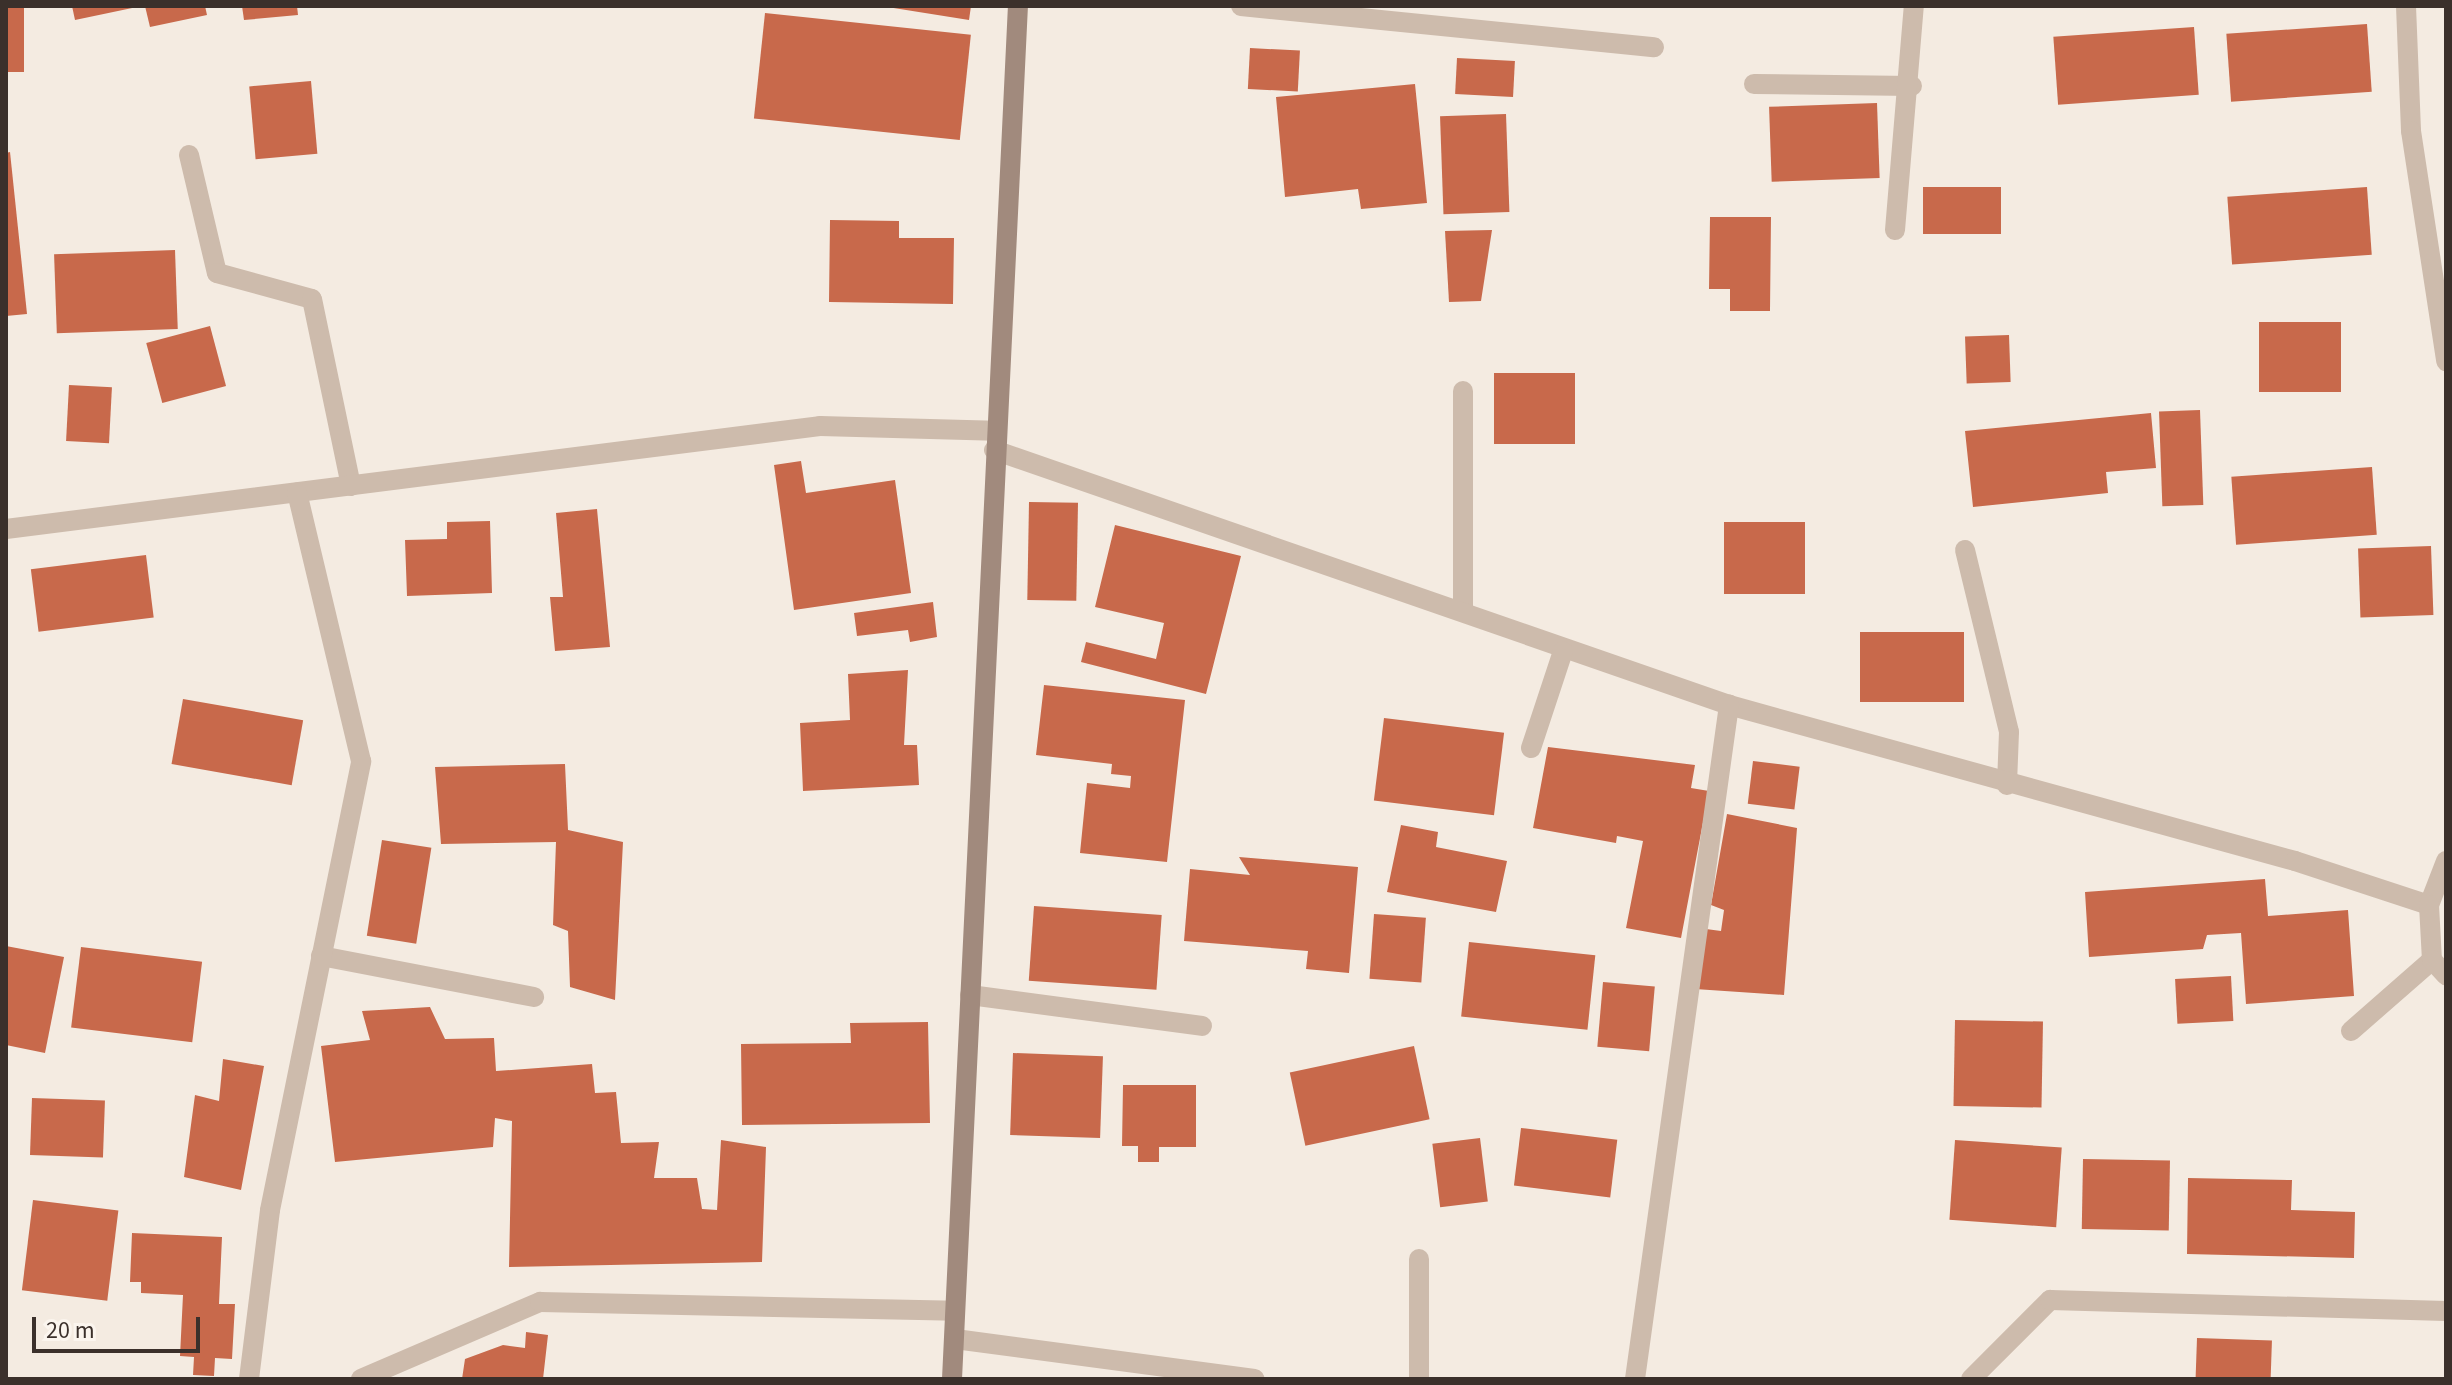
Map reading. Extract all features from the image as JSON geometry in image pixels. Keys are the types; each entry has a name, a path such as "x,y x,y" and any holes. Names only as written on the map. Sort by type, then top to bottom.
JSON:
{"street":[{"path":"952,1379 994,440 1018,6"},
{"path":"1241,6 1384,11 1654,47"},
{"path":"1895,230 1912,86 1914,6"},
{"path":"2406,6 2411,131 2441,298 2446,361"},
{"path":"1754,84 1912,86"},
{"path":"189,155 217,273 312,299 351,486"},
{"path":"1463,391 1463,607"},
{"path":"6,529 820,426 994,440 1463,607 1563,651 1729,705 2007,785 2295,861 2429,905"},
{"path":"249,1379 270,1210 361,761 297,493"},
{"path":"1965,550 2009,732 2007,785"},
{"path":"1531,748 1563,651"},
{"path":"1635,1379 1729,705"},
{"path":"2351,1031 2439,968 2429,905 2446,861"},
{"path":"321,956 534,997"},
{"path":"970,995 1202,1026"},
{"path":"1419,1259 1419,1379"},
{"path":"1971,1379 2050,1300 2446,1311"},
{"path":"361,1379 540,1302 955,1311"},
{"path":"955,1339 1254,1379"}],"building":[{"path":"6,6 24,6 24,72 6,72"},
{"path":"72,6 137,6 137,7 75,20"},
{"path":"145,6 205,6 207,15 150,27"},
{"path":"242,6 297,6 298,15 244,20"},
{"path":"881,6 971,6 969,20"},
{"path":"765,13 971,35 960,140 754,118"},
{"path":"2367,24 2372,92 2231,102 2226,34"},
{"path":"2194,27 2199,95 2058,105 2053,37"},
{"path":"1250,48 1300,51 1298,92 1248,89"},
{"path":"1457,58 1515,61 1513,97 1455,94"},
{"path":"311,81 317,154 256,159 249,86"},
{"path":"1415,84 1427,203 1361,209 1358,189 1285,197 1276,97"},
{"path":"1877,103 1880,178 1772,182 1769,107"},
{"path":"1506,114 1509,212 1443,214 1440,116"},
{"path":"10,152 27,314 6,316 6,153"},
{"path":"1923,187 2001,187 2001,234 1923,234"},
{"path":"2367,187 2372,255 2232,265 2227,197"},
{"path":"1710,217 1771,217 1770,311 1730,311 1730,289 1709,289"},
{"path":"830,220 899,221 899,238 954,238 953,304 829,302"},
{"path":"1492,230 1481,301 1449,302 1445,231"},
{"path":"175,250 178,329 57,333 54,254"},
{"path":"2259,322 2341,322 2341,392 2259,392"},
{"path":"210,326 226,386 162,403 146,343"},
{"path":"2009,335 2011,382 1967,384 1965,337"},
{"path":"1494,373 1575,373 1575,444 1494,444"},
{"path":"69,385 112,387 109,443 66,441"},
{"path":"2200,410 2203,505 2162,506 2159,411"},
{"path":"2151,413 2156,468 2106,472 2108,493 1973,507 1965,431"},
{"path":"801,461 806,493 895,480 911,593 794,610 774,465"},
{"path":"2372,467 2377,535 2236,545 2231,477"},
{"path":"1029,502 1078,503 1076,601 1027,600"},
{"path":"597,509 610,647 555,651 550,597 563,597 556,513"},
{"path":"490,521 492,593 407,596 405,540 447,539 447,522"},
{"path":"1724,522 1805,522 1805,594 1724,594"},
{"path":"1115,525 1241,556 1206,694 1081,662 1086,642 1156,659 1164,623 1095,607"},
{"path":"2431,546 2433,615 2360,618 2358,549"},
{"path":"146,555 154,618 39,632 31,569"},
{"path":"933,602 937,637 910,642 908,630 857,636 854,613"},
{"path":"1860,632 1964,632 1964,702 1860,702"},
{"path":"908,670 904,745 917,745 919,785 803,791 800,723 850,720 848,674"},
{"path":"1044,685 1185,700 1167,862 1080,853 1087,783 1130,788 1131,776 1111,774 1112,764 1036,755"},
{"path":"183,699 303,720 292,785 172,764"},
{"path":"1384,718 1504,733 1494,815 1374,800"},
{"path":"1548,747 1695,765 1691,788 1709,791 1681,938 1626,928 1643,841 1617,836 1616,843 1533,828"},
{"path":"1753,761 1800,767 1794,809 1748,804"},
{"path":"565,764 568,830 623,842 615,1000 570,987 568,931 553,925 556,842 441,844 435,767"},
{"path":"1727,814 1797,828 1784,995 1695,989 1706,929 1721,931 1724,910 1711,905"},
{"path":"1401,825 1438,832 1436,847 1507,861 1496,912 1387,892"},
{"path":"382,840 431,848 416,944 367,936"},
{"path":"1239,857 1358,867 1349,973 1306,969 1308,951 1184,941 1190,869 1250,875"},
{"path":"2265,879 2268,916 2348,910 2354,996 2246,1004 2241,933 2207,935 2203,949 2089,957 2085,892"},
{"path":"1034,906 1162,915 1156,990 1029,981"},
{"path":"1374,914 1426,918 1421,982 1369,979"},
{"path":"1469,942 1595,955 1587,1030 1461,1017"},
{"path":"6,946 64,957 45,1053 6,1045"},
{"path":"81,947 202,962 192,1042 71,1027"},
{"path":"2231,976 2233,1021 2177,1024 2175,979"},
{"path":"1603,982 1655,987 1649,1051 1597,1047"},
{"path":"430,1007 445,1039 494,1038 496,1071 592,1064 595,1093 616,1092 621,1143 659,1142 654,1178 697,1178 702,1209 717,1210 721,1140 766,1147 762,1262 509,1267 512,1121 495,1118 493,1147 335,1162 321,1046 370,1040 362,1011"},
{"path":"1955,1020 2043,1022 2041,1108 1953,1106"},
{"path":"928,1022 930,1123 742,1125 741,1044 851,1043 850,1023"},
{"path":"1414,1046 1430,1119 1305,1146 1290,1072"},
{"path":"1013,1053 1103,1056 1100,1138 1010,1135"},
{"path":"223,1059 264,1066 241,1190 184,1177 195,1095 219,1101"},
{"path":"1123,1085 1196,1085 1196,1147 1159,1147 1159,1162 1138,1162 1138,1146 1122,1146"},
{"path":"32,1098 105,1101 103,1158 30,1155"},
{"path":"1521,1128 1617,1140 1610,1197 1514,1186"},
{"path":"1480,1138 1488,1202 1440,1207 1432,1144"},
{"path":"1955,1140 2062,1147 2056,1227 1949,1220"},
{"path":"2083,1159 2170,1161 2169,1231 2082,1229"},
{"path":"2188,1178 2292,1180 2291,1210 2355,1212 2354,1258 2187,1254"},
{"path":"33,1200 118,1210 107,1301 22,1290"},
{"path":"132,1233 222,1237 219,1304 235,1304 232,1359 215,1358 214,1376 193,1375 194,1357 180,1356 183,1295 141,1293 141,1282 130,1282"},
{"path":"526,1332 548,1335 543,1379 462,1379 465,1359 503,1345 525,1348"},
{"path":"2197,1338 2272,1341 2271,1379 2196,1379"}]}
